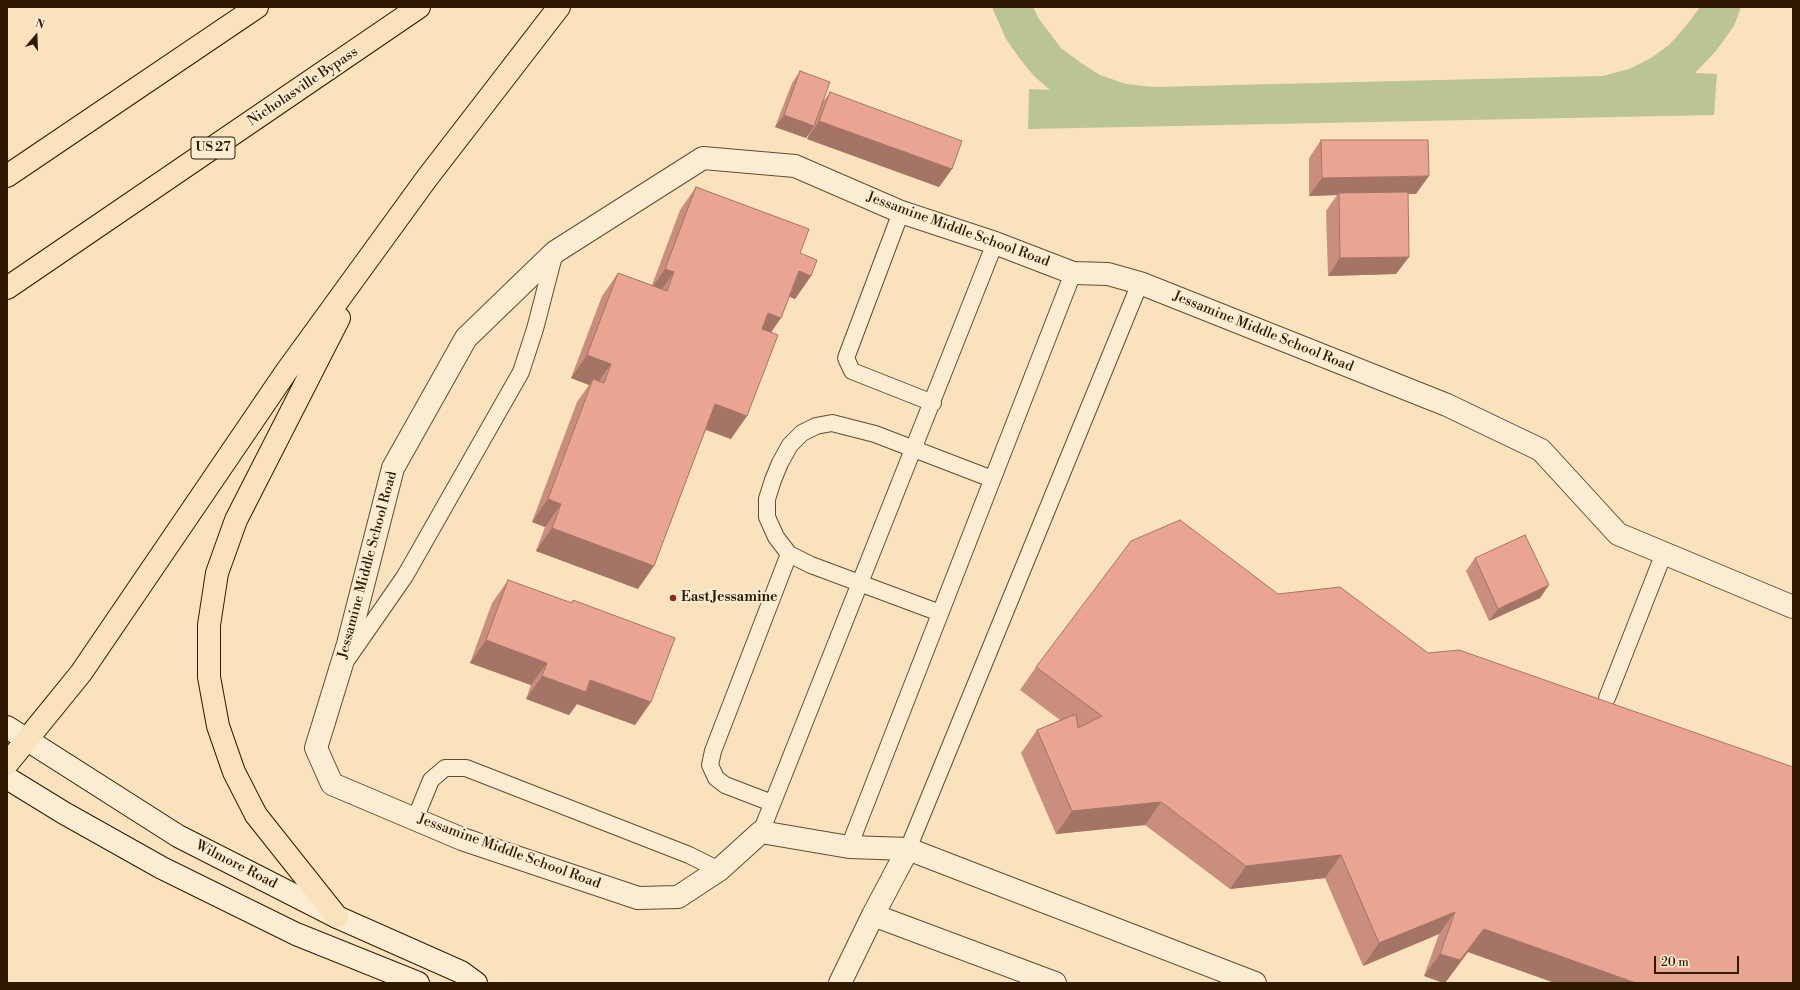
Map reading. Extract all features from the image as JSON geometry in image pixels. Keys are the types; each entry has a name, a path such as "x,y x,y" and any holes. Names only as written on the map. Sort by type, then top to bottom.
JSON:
{"highway":[{"path":"7,176 257,7"},
{"name":"Nicholasville Bypass","path":"7,288 419,7"},
{"path":"7,764 81,673 244,432 371,254 479,109 559,7"},
{"path":"337,917 256,815 234,772 218,726 210,677 208,625 217,573 236,520 371,254"}],"street":[{"name":"Jessamine Middle School Road","path":"761,832 719,870 678,897 638,898 462,839 332,784 316,748 340,670 393,468 466,338 556,252 703,158 795,166 902,212 995,243 1073,273 1108,274 1140,283 1446,405 1541,450 1618,534 1793,607"},
{"name":"Wilmore Road","path":"7,727 178,836 337,917 461,972 476,983"},
{"path":"7,778 64,813 162,868 296,934 418,983"},
{"path":"761,832 849,847 908,849 1255,983"},
{"path":"840,983 873,915 908,849"},
{"path":"873,915 1055,983"}],"lane":[{"path":"902,212 846,358 852,371 933,402"},
{"path":"761,832 995,243"},
{"path":"340,670 406,576 521,372 535,329 556,252"},
{"path":"849,847 1073,273"},
{"path":"908,849 1140,283"},
{"path":"940,612 811,565 789,554 776,537 767,516 767,499 780,463 790,446 802,433 816,426 832,423 875,434 992,478"},
{"path":"1607,698 1664,553"},
{"path":"772,803 725,785 716,778 710,765 713,751 789,554"},
{"path":"415,819 431,780 445,768 466,768 689,855 719,870"}],"green space":[{"path":"992,7 1033,7 1039,19 1061,48 1081,63 1100,75 1126,84 1154,87 1603,76 1629,69 1651,58 1669,45 1700,7 1741,7 1734,26 1716,51 1695,73 1717,74 1714,115 1028,129 1029,89 1050,90 1034,76 1006,39"}],"building":[{"path":"800,71 830,82 814,126 784,115"},
{"path":"830,92 962,141 952,169 819,121"},
{"path":"1321,140 1428,140 1429,176 1322,178"},
{"path":"696,187 809,229 800,253 817,260 811,276 799,271 781,318 768,313 762,329 778,335 747,416 715,404 654,566 552,528 561,504 548,499 593,379 604,383 611,364 587,355 618,273 667,291 674,272 665,269"},
{"path":"1408,192 1409,257 1340,258 1339,193"},
{"path":"1180,520 1278,594 1340,587 1428,653 1459,650 1793,767 1793,983 1636,983 1484,929 1460,960 1440,954 1455,912 1379,943 1341,855 1246,866 1161,802 1072,811 1037,730 1076,714 1078,728 1102,716 1036,667 1131,541"},
{"path":"1525,535 1549,585 1498,609 1475,558"},
{"path":"508,580 572,603 573,600 675,638 651,702 590,680 586,692 542,676 547,663 486,640"}],"place":[{"name":"East Jessamine","path":"673,598"}]}
